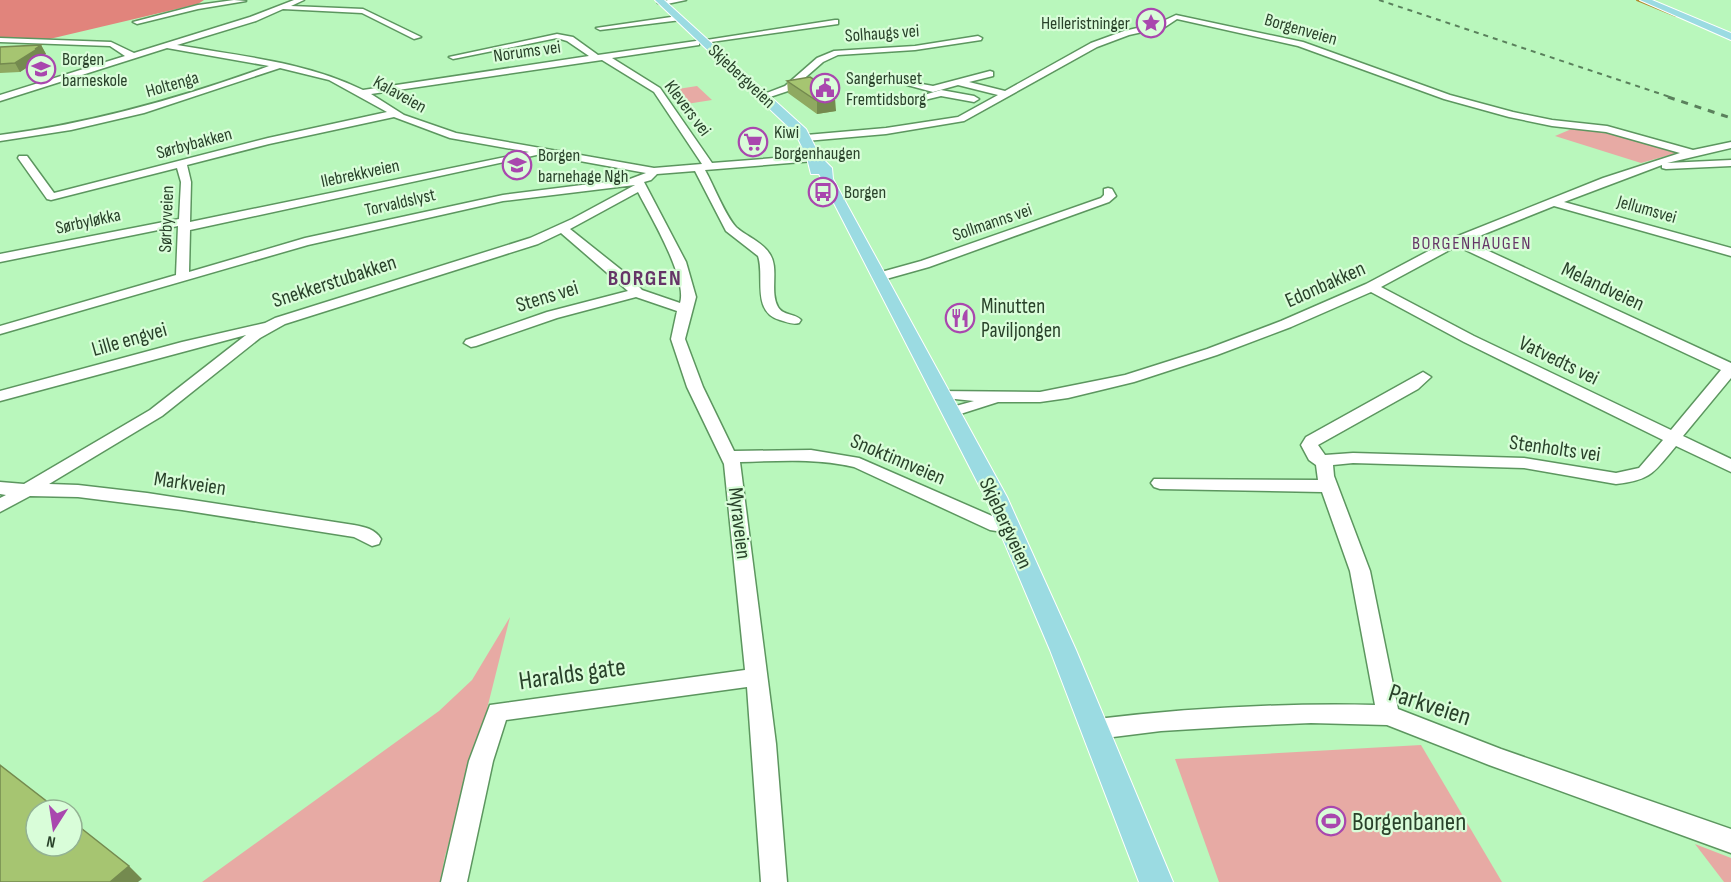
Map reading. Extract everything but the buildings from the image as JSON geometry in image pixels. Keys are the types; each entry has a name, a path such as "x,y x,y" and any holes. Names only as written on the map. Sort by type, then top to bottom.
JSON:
{"main road":[{"path":"1644,0 1731,37"},
{"name":"Skjebergveien","path":"661,1 700,42 764,96 806,138 814,158 815,169 820,176 826,179 879,276 1010,527 1097,729 1156,882"}],"street":[{"path":"230,16 244,15 276,0"},
{"path":"0,98 167,46 283,8 300,0"},
{"path":"661,1 682,0"},
{"path":"137,22 190,9 242,1"},
{"path":"283,8 363,11 417,37"},
{"path":"190,9 211,14"},
{"name":"Borgenveien","path":"806,138 886,131 954,121 1094,45 1127,33 1162,25 1176,17 1300,44 1447,97 1512,115 1538,121 1607,129 1692,153"},
{"path":"600,28 678,18"},
{"name":"Norums vei","path":"362,93 835,22"},
{"name":"Klevers vei","path":"453,57 557,36 570,39 657,90 704,167 730,228 764,254 767,263 766,283 770,306 777,315 794,320"},
{"name":"Solhaugs vei","path":"764,96 788,88 820,60 837,53 915,48 978,38"},
{"path":"2,40 111,44 119,47 123,53 134,56"},
{"name":"Kalaveien","path":"167,46 280,65 332,78 362,93 393,114 445,133 654,171"},
{"name":"Holtenga","path":"0,138 71,127 149,108 280,65"},
{"path":"911,85 933,88 990,74"},
{"path":"956,82 1007,94"},
{"path":"912,100 941,93 974,99"},
{"name":"Sørbybakken","path":"23,158 51,197 268,141 393,114"},
{"name":"Edonbakken","path":"946,403 1068,393 1129,379 1244,340 1371,287 1457,241 1553,202 1651,165 1731,145"},
{"name":"Ilebrekkveien","path":"184,224 542,152"},
{"name":"Torvaldslyst","path":"0,330 305,242 503,198 639,184 654,171 814,158"},
{"name":"Sørbyveien","path":"181,163 186,182 182,277"},
{"name":"Edonbakken","path":"1651,165 1671,167 1730,164"},
{"name":"Snekkerstubakken","path":"0,506 156,413 270,326 312,310 521,246 563,229 639,184"},
{"name":"Myraveien","path":"639,184 680,262 689,297 678,339 695,387 729,457 734,475 745,558 764,750 774,882"},
{"name":"Sollmanns vei","path":"879,276 925,264 1105,200 1110,196 1108,191"},
{"name":"Jellumsvei","path":"1553,202 1731,252"},
{"name":"Sørbyløkka","path":"0,258 184,224"},
{"path":"563,229 624,279 637,293 685,309"},
{"name":"Melandveien","path":"1457,241 1731,368"},
{"name":"Vatvedts vei","path":"1371,287 1469,339 1731,466"},
{"name":"Stens vei","path":"471,343 552,315 637,293"},
{"name":"Lille engvei","path":"0,396 187,345 270,326"},
{"name":"Stenholts vei","path":"1324,463 1337,458 1524,463 1607,478 1629,478 1646,472 1731,368"},
{"path":"1388,715 1360,571 1328,486 1323,468 1324,463 1309,445 1312,441 1413,386 1423,377"},
{"name":"Snoktinnveien","path":"729,457 818,455 840,458 860,463 996,525 1010,527"},
{"path":"1160,483 1328,486"},
{"name":"Markveien","path":"0,488 27,491 74,491 193,506 354,531 372,539"},
{"name":"Haralds gate","path":"454,882 481,761 498,712 756,677"},
{"name":"Parkveien","path":"1097,729 1161,721 1280,714 1388,715 1497,758 1731,841"}],"shaded area":[{"path":"0,0 204,0 198,4 41,41 0,40"},
{"path":"697,86 712,100 680,105 665,91"},
{"path":"1581,125 1684,151 1641,163 1555,136"},
{"path":"510,617 481,733 445,856 440,882 202,882 439,711 472,680"},
{"name":"Borgenbanen","path":"1421,745 1502,882 1219,882 1175,759"},
{"path":"1695,844 1731,858 1731,882 1724,882"}],"waterway":[{"path":"1637,0 1676,16"}],"railway":[{"path":"1379,0 1673,98"},
{"path":"1668,97 1731,118"}],"place":[{"name":"Helleristninger","path":"1151,23"},
{"name":"Borgen barneskole","path":"41,69"},
{"name":"Sangerhuset Fremtidsborg","path":"825,88"},
{"name":"Kiwi Borgenhaugen","path":"753,142"},
{"name":"Borgen barnehage Ngh","path":"517,165"},
{"name":"Borgen","path":"823,192"},
{"name":"Minutten Paviljongen","path":"960,318"},
{"name":"Borgenbanen","path":"1331,821"}],"district":[{"name":"BORGENHAUGEN","path":"1472,243"},
{"name":"BORGEN","path":"645,277"}]}
